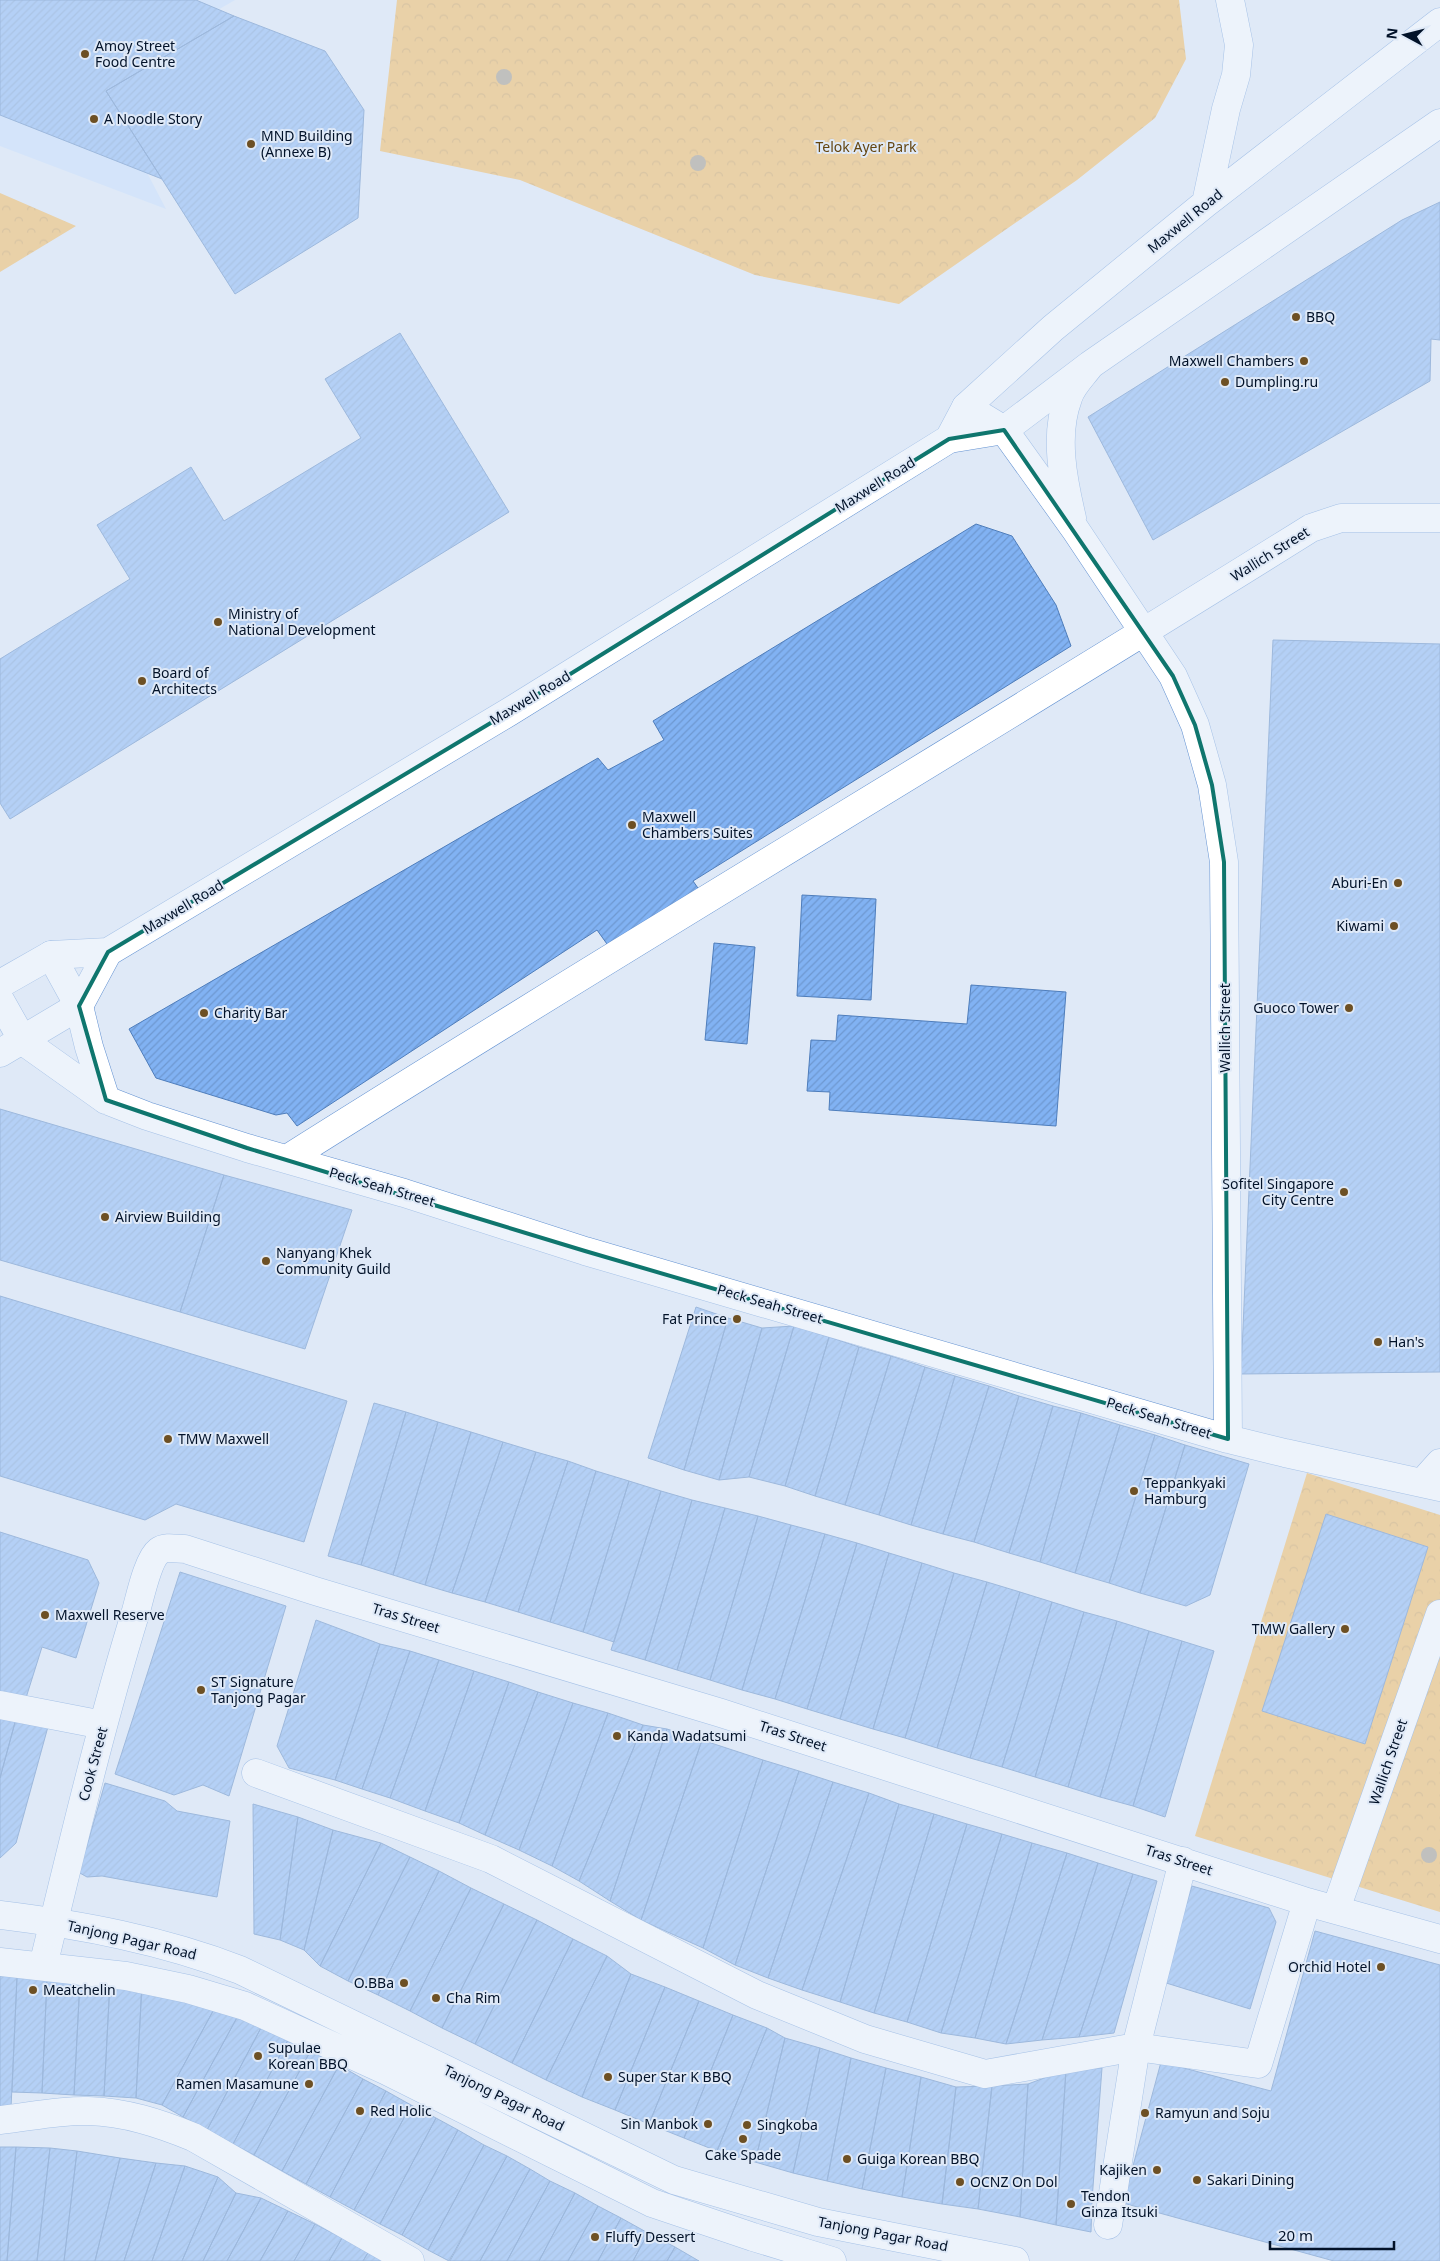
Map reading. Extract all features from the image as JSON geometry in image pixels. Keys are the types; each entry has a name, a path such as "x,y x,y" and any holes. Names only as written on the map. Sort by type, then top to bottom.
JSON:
{"street":[{"path":"1206,203 1226,109 1236,74 1239,45 1230,0"},
{"name":"Maxwell Road","path":"948,439 966,407 1053,328 1206,203 1440,22"},
{"name":"Maxwell Road","path":"0,984 51,955 108,952 509,712 948,439 1004,430 1090,365 1440,123"},
{"name":"Wallich Street","path":"1075,529 1065,484 1062,425 1068,396 1090,365"},
{"name":"Wallich Street","path":"966,407 1004,430 1075,529 1173,676 1195,725 1212,785 1224,862 1228,1439"},
{"name":"Wallich Street","path":"1144,634 1311,528 1341,518 1440,518"},
{"path":"287,1160 422,1074 1144,634"},
{"path":"11,1047 79,1006 108,952"},
{"path":"51,955 79,1006 89,1047 106,1100"},
{"name":"Peck Seah Street","path":"0,1000 11,1047 106,1100 147,1116 287,1160 404,1193 585,1251 1228,1439 1285,1454 1434,1477"},
{"name":"Tras Street","path":"151,1563 158,1551 165,1548 184,1549 314,1591 721,1713 1307,1902 1440,1939"},
{"name":"Cook Street","path":"43,1966 103,1725 151,1563"},
{"name":"Wallich Street","path":"1336,1909 1440,1614"},
{"path":"0,1705 103,1725"},
{"path":"256,1773 491,1860 757,1995 865,2039 986,2074 1136,2047 1258,2064 1307,1902"},
{"path":"1108,2225 1136,2047 1183,1861"},
{"name":"Tanjong Pagar Road","path":"0,1915 54,1922 127,1936 202,1956 240,1970 674,2180 818,2222 1015,2261"},
{"name":"Tanjong Pagar Road","path":"0,1962 126,1976 188,1989 246,2006 385,2070 652,2203 753,2238 832,2261"},
{"path":"0,2120 87,2111 125,2115 164,2125 193,2137 410,2261"}],"highlighted area":[{"path":"1004,430 1173,676 1195,725 1212,785 1224,862 1228,1439 585,1251 247,1148 106,1100 79,1006 108,952 509,712 949,439"}],"shaded area":[{"name":"Amoy Street Food Centre","path":"0,0 235,0 98,79 166,209 0,146"}],"green space":[{"name":"Telok Ayer Park","path":"397,0 1179,0 1186,59 1155,118 1077,180 899,304 755,275 520,180 380,151"},
{"path":"0,193 76,226 0,272"},
{"path":"1307,1473 1440,1515 1440,1912 1195,1836"}],"building":[{"name":"Amoy Street Food Centre","path":"0,0 196,0 234,16 106,91 162,179 0,115"},
{"name":"MND Building (Annexe B)","path":"234,16 325,51 364,110 358,218 235,294 106,91"},
{"name":"Maxwell Chambers","path":"1440,202 1440,340 1431,339 1430,381 1153,540 1088,417 1402,220"},
{"path":"400,333 509,512 10,819 0,803 0,659 130,579 97,525 191,467 224,521 361,438 325,379"},
{"name":"Maxwell Chambers Suites","path":"976,524 1012,536 1056,605 1071,646 693,881 705,898 612,951 597,930 297,1126 287,1113 276,1115 156,1078 129,1029 598,758 608,770 664,740 653,721"},
{"name":"Guoco Tower","path":"1273,640 1440,644 1440,1372 1241,1374"},
{"path":"802,895 876,899 871,1000 797,996"},
{"path":"714,943 755,947 747,1044 705,1040"},
{"path":"971,985 1066,992 1056,1126 829,1110 830,1092 807,1091 811,1040 836,1041 838,1015 967,1024"},
{"name":"Airview Building","path":"0,1109 224,1175 180,1312 0,1260"},
{"name":"Nanyang Khek Community Guild","path":"224,1175 352,1210 305,1349 180,1312"},
{"name":"TMW Maxwell","path":"0,1296 347,1401 304,1542 176,1504 145,1520 0,1476"},
{"path":"696,1307 728,1318 684,1470 648,1458"},
{"path":"728,1318 762,1328 719,1480 684,1470"},
{"path":"794,1326 749,1477 719,1480 762,1328"},
{"path":"794,1326 829,1337 785,1486 749,1477"},
{"path":"829,1337 859,1347 815,1496 785,1486"},
{"path":"859,1347 891,1356 845,1505 815,1496"},
{"path":"891,1356 925,1367 879,1515 845,1505"},
{"path":"925,1367 955,1376 911,1525 879,1515"},
{"path":"955,1376 989,1386 943,1534 911,1525"},
{"path":"989,1386 1019,1396 974,1542 943,1534"},
{"path":"1019,1396 1053,1406 1009,1553 974,1542"},
{"path":"374,1403 406,1412 361,1565 328,1556"},
{"path":"1053,1406 1081,1413 1040,1562 1009,1553"},
{"path":"406,1412 438,1422 393,1575 361,1565"},
{"path":"1081,1413 1120,1425 1075,1573 1040,1562"},
{"path":"438,1422 471,1432 425,1585 393,1575"},
{"path":"1120,1425 1155,1435 1109,1583 1075,1573"},
{"path":"471,1432 503,1442 452,1593 425,1585"},
{"path":"1155,1435 1185,1445 1140,1593 1109,1583"},
{"path":"503,1442 536,1452 485,1602 452,1593"},
{"path":"1185,1445 1249,1464 1210,1595 1186,1606 1140,1593"},
{"path":"536,1452 568,1461 518,1612 485,1602"},
{"path":"568,1461 596,1471 550,1622 518,1612"},
{"path":"596,1471 629,1481 583,1632 550,1622"},
{"path":"629,1481 661,1491 614,1642 583,1632"},
{"path":"661,1491 692,1500 645,1660 611,1650"},
{"path":"692,1500 725,1508 677,1670 645,1660"},
{"path":"725,1508 758,1516 710,1680 677,1670"},
{"name":"TMW Gallery","path":"1326,1514 1428,1547 1365,1744 1262,1711"},
{"path":"758,1516 791,1525 742,1690 710,1680"},
{"path":"791,1525 825,1534 775,1699 742,1690"},
{"name":"Maxwell Reserve","path":"0,1532 88,1560 99,1583 76,1658 42,1647 25,1701 0,1696"},
{"path":"825,1534 857,1543 807,1709 775,1699"},
{"path":"857,1543 889,1553 840,1719 807,1709"},
{"path":"889,1553 922,1563 873,1729 840,1719"},
{"path":"922,1563 954,1573 905,1738 873,1729"},
{"name":"ST Signature Tanjong Pagar","path":"180,1572 286,1606 229,1796 203,1785 174,1795 115,1774"},
{"path":"954,1573 987,1582 937,1748 905,1738"},
{"path":"987,1582 1020,1592 970,1758 937,1748"},
{"path":"1020,1592 1052,1602 1002,1767 970,1758"},
{"path":"1052,1602 1084,1612 1035,1777 1002,1767"},
{"path":"1084,1612 1117,1621 1068,1787 1035,1777"},
{"path":"316,1620 380,1644 335,1780 289,1768 277,1746"},
{"path":"1117,1621 1149,1631 1100,1797 1068,1787"},
{"path":"1149,1631 1182,1641 1133,1806 1100,1797"},
{"path":"1182,1641 1214,1651 1165,1817 1133,1806"},
{"path":"380,1644 410,1651 362,1789 335,1780"},
{"path":"410,1651 439,1660 390,1798 362,1789"},
{"path":"439,1660 474,1671 425,1811 390,1798"},
{"path":"474,1671 509,1682 459,1823 425,1811"},
{"path":"509,1682 538,1692 485,1835 459,1823"},
{"path":"538,1692 573,1703 519,1850 485,1835"},
{"path":"573,1703 608,1713 552,1866 519,1850"},
{"path":"0,1713 17,1715 0,1778"},
{"path":"608,1713 643,1725 579,1881 552,1866"},
{"path":"17,1715 49,1723 16,1843 0,1858 0,1778"},
{"path":"643,1725 667,1729 610,1901 579,1881"},
{"path":"667,1729 702,1740 641,1920 610,1901"},
{"path":"702,1740 763,1760 703,1948 641,1920"},
{"path":"763,1760 799,1771 735,1965 703,1948"},
{"path":"799,1771 833,1782 768,1978 735,1965"},
{"path":"833,1782 869,1793 802,1990 768,1978"},
{"path":"105,1783 165,1801 177,1811 230,1821 217,1897 102,1876 87,1877 78,1872 80,1851 86,1849"},
{"path":"869,1793 899,1804 840,2002 802,1990"},
{"path":"253,1804 298,1817 280,1940 254,1934"},
{"path":"899,1804 934,1814 874,2013 840,2002"},
{"path":"934,1814 967,1824 907,2022 874,2013"},
{"path":"298,1817 333,1830 304,1950 280,1940"},
{"path":"967,1824 1002,1834 941,2033 907,2022"},
{"path":"333,1830 381,1843 320,1966 304,1950"},
{"path":"1002,1834 1032,1843 975,2038 941,2033"},
{"path":"381,1843 410,1857 348,1981 320,1966"},
{"path":"1032,1843 1067,1853 1006,2044 975,2038"},
{"path":"1067,1853 1098,1863 1042,2040 1006,2044"},
{"path":"410,1857 439,1871 378,1995 348,1981"},
{"path":"1098,1863 1133,1874 1079,2037 1042,2040"},
{"path":"439,1871 471,1888 410,2011 378,1995"},
{"path":"1133,1874 1157,1881 1114,2033 1079,2037"},
{"path":"1192,1886 1269,1908 1276,1922 1250,2009 1163,1982"},
{"path":"471,1888 504,1904 442,2028 410,2011"},
{"path":"504,1904 537,1920 475,2044 442,2028"},
{"path":"537,1920 573,1939 512,2063 475,2044"},
{"name":"Orchid Hotel","path":"1315,1931 1440,1965 1440,2261 1334,2261 1123,2203 1161,2062 1271,2091"},
{"path":"573,1939 607,1956 546,2080 512,2063"},
{"path":"607,1956 631,1974 582,2097 546,2080"},
{"path":"631,1974 665,1987 615,2110 582,2097"},
{"path":"0,1976 17,1977 11,2108 0,2107"},
{"path":"17,1977 47,1979 42,2093 12,2092"},
{"path":"47,1979 80,1980 74,2095 42,2093"},
{"path":"80,1980 110,1981 104,2096 74,2095"},
{"path":"110,1981 142,1983 136,2098 104,2096"},
{"path":"142,1983 219,2000 162,2105 136,2098"},
{"path":"665,1987 699,2001 649,2124 615,2110"},
{"path":"219,2000 240,2012 183,2117 162,2105"},
{"path":"699,2001 733,2015 684,2138 649,2124"},
{"path":"240,2012 263,2024 207,2130 183,2117"},
{"path":"733,2015 767,2028 717,2151 684,2138"},
{"path":"263,2024 289,2038 233,2144 207,2130"},
{"path":"767,2028 785,2038 755,2162 717,2151"},
{"path":"289,2038 311,2050 254,2155 233,2144"},
{"path":"785,2038 820,2048 793,2173 755,2162"},
{"path":"820,2048 851,2058 827,2181 793,2173"},
{"path":"311,2050 339,2065 282,2171 254,2155"},
{"path":"851,2058 886,2068 862,2189 827,2181"},
{"path":"339,2065 363,2079 306,2184 282,2171"},
{"path":"886,2068 921,2077 902,2197 862,2189"},
{"path":"1102,2068 1091,2232 1056,2225 1066,2070"},
{"path":"1066,2070 1056,2225 1020,2217 1028,2084"},
{"path":"921,2077 956,2087 942,2204 902,2197"},
{"path":"363,2079 386,2091 330,2197 306,2184"},
{"path":"1028,2084 1020,2217 978,2209 992,2086"},
{"path":"992,2086 978,2209 942,2204 956,2087"},
{"path":"386,2091 411,2105 354,2210 330,2197"},
{"path":"411,2105 436,2118 380,2224 354,2210"},
{"path":"436,2118 458,2130 402,2235 380,2224"},
{"path":"458,2130 484,2145 428,2250 402,2235"},
{"path":"484,2145 507,2156 449,2261 428,2250"},
{"path":"0,2147 16,2147 7,2261 0,2261"},
{"path":"16,2147 50,2148 37,2261 7,2261"},
{"path":"50,2148 77,2151 64,2261 37,2261"},
{"path":"77,2151 120,2158 95,2261 64,2261"},
{"path":"507,2156 530,2169 480,2261 450,2261"},
{"path":"120,2158 156,2163 124,2261 95,2261"},
{"path":"156,2163 185,2166 152,2261 124,2261"},
{"path":"185,2166 218,2177 182,2261 152,2261"},
{"path":"530,2169 550,2181 507,2261 480,2261"},
{"path":"218,2177 236,2193 203,2261 182,2261"},
{"path":"550,2181 575,2193 539,2261 507,2261"},
{"path":"236,2193 261,2198 227,2261 203,2261"},
{"path":"575,2193 598,2206 568,2261 539,2261"},
{"path":"261,2198 288,2211 260,2261 227,2261"},
{"path":"598,2206 621,2218 598,2261 568,2261"},
{"path":"288,2211 315,2224 294,2261 260,2261"},
{"path":"621,2218 648,2233 633,2261 598,2261"},
{"path":"315,2224 342,2238 329,2261 294,2261"},
{"path":"648,2233 675,2247 667,2261 633,2261"},
{"path":"342,2238 369,2251 363,2261 329,2261"},
{"path":"675,2247 699,2261 667,2261"},
{"path":"369,2251 389,2261 363,2261"}],"place":[{"name":"Amoy Street Food Centre","path":"85,54"},
{"name":"A Noodle Story","path":"94,119"},
{"name":"MND Building (Annexe B)","path":"251,144"},
{"name":"BBQ","path":"1296,317"},
{"name":"Maxwell Chambers","path":"1304,361"},
{"name":"Dumpling.ru","path":"1225,382"},
{"name":"Ministry of National Development","path":"218,622"},
{"name":"Board of Architects","path":"142,681"},
{"name":"Maxwell Chambers Suites","path":"632,825"},
{"name":"Aburi-En","path":"1398,883"},
{"name":"Kiwami","path":"1394,926"},
{"name":"Guoco Tower","path":"1349,1008"},
{"name":"Charity Bar","path":"204,1013"},
{"name":"Sofitel Singapore City Centre","path":"1344,1192"},
{"name":"Airview Building","path":"105,1217"},
{"name":"Nanyang Khek Community Guild","path":"266,1261"},
{"name":"Fat Prince","path":"737,1319"},
{"name":"Han's","path":"1378,1342"},
{"name":"TMW Maxwell","path":"168,1439"},
{"name":"Teppankyaki Hamburg","path":"1134,1491"},
{"name":"Maxwell Reserve","path":"45,1615"},
{"name":"TMW Gallery","path":"1345,1629"},
{"name":"ST Signature Tanjong Pagar","path":"201,1690"},
{"name":"Kanda Wadatsumi","path":"617,1736"},
{"name":"Orchid Hotel","path":"1381,1967"},
{"name":"O.BBa","path":"404,1983"},
{"name":"Meatchelin","path":"33,1990"},
{"name":"Cha Rim","path":"436,1998"},
{"name":"Supulae Korean BBQ","path":"258,2056"},
{"name":"Super Star K BBQ","path":"608,2077"},
{"name":"Ramen Masamune","path":"309,2084"},
{"name":"Red Holic","path":"360,2111"},
{"name":"Ramyun and Soju","path":"1145,2113"},
{"name":"Sin Manbok","path":"708,2124"},
{"name":"Singkoba","path":"747,2125"},
{"name":"Cake Spade","path":"743,2139"},
{"name":"Guiga Korean BBQ","path":"847,2159"},
{"name":"Kajiken","path":"1157,2170"},
{"name":"Sakari Dining","path":"1197,2180"},
{"name":"OCNZ On Dol","path":"960,2182"},
{"name":"Tendon Ginza Itsuki","path":"1071,2204"},
{"name":"Fluffy Dessert","path":"595,2237"}]}
